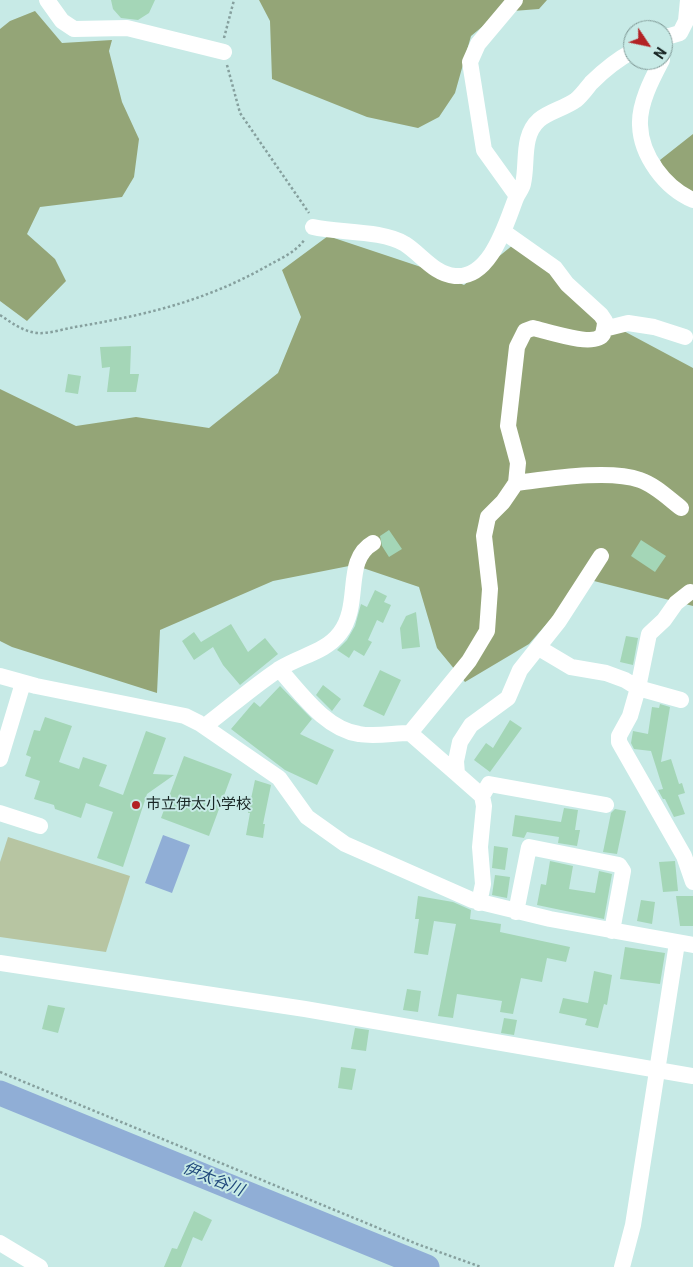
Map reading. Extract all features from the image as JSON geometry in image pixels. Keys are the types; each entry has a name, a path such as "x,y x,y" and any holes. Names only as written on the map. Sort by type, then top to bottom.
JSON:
{"street":[{"path":"47,0 62,22 74,29 127,28 224,52"},
{"path":"515,0 478,44 470,62 484,150 517,196"},
{"path":"673,43 686,21 688,0"},
{"path":"673,35 680,33"},
{"path":"313,227 382,236 404,243 435,269 444,274 470,275 484,263 504,232 517,196 523,186 526,147 531,132 540,119 560,110 577,99 592,82 623,59"},
{"path":"656,70 648,86 640,124 646,153 661,176 683,195 693,200"},
{"path":"410,732 469,662 487,631 490,589 484,536 488,517 503,502 516,483 518,463 508,426 518,347 525,331 533,328 589,341 598,338 604,329 605,322 601,315 567,284 555,268 504,232"},
{"path":"604,329 628,323 654,327 685,337"},
{"path":"516,483 582,476 638,479 654,487 681,508"},
{"path":"205,726 279,669 324,648 340,633 348,617 354,596 354,565 365,547 373,543"},
{"path":"457,774 456,761 460,742 471,725 508,698 520,670 539,648 600,556"},
{"path":"690,592 676,603 664,620 650,634 630,716 619,742 684,856 693,882"},
{"path":"539,648 571,666 606,673 626,680 638,688 681,700"},
{"path":"279,669 320,713 338,726 360,734 410,732 482,796 484,806 480,847 483,884 479,903"},
{"path":"0,676 185,716 205,726 279,778 307,818 335,838 479,903 516,912 685,944 658,1070 633,1225 622,1267"},
{"path":"0,759 23,682"},
{"path":"482,796 489,784 606,805"},
{"path":"0,813 40,826"},
{"path":"516,912 529,847 619,865 623,871 612,931"},
{"path":"0,963 305,1009 693,1076"},
{"path":"0,1244 40,1267"}],"path":[{"path":"0,315 15,326 39,333 116,320 168,308 215,293 258,272 302,244 313,227 307,207 240,113 224,52 224,35 234,0"},
{"path":"0,1072 418,1244 481,1267"}],"green space":[{"path":"259,0 547,0 539,9 500,12 471,36 455,93 439,117 418,128 367,117 272,79 270,21"},
{"path":"35,11 62,43 112,40 109,51 122,102 139,139 134,177 122,197 40,207 27,234 55,259 66,281 27,321 0,301 0,29 10,21"},
{"path":"693,134 693,193 666,177 660,160"},
{"path":"328,236 421,267 464,285 519,240 605,321 693,368 693,606 586,579 529,644 465,682 437,648 419,587 354,565 273,581 160,630 157,693 12,647 0,641 0,389 76,426 136,417 209,428 278,373 301,317 282,270"},
{"path":"8,837 130,876 106,952 0,937 0,862"}],"water":[{"path":"163,835 190,845 172,893 145,883"}],"building":[{"path":"111,0 155,0 149,13 138,20 121,18 113,9"},
{"path":"131,346 130,374 139,374 136,392 107,392 110,367 102,368 100,347"},
{"path":"68,374 81,376 78,394 65,392"},
{"path":"389,530 402,549 389,557 382,546 380,536"},
{"path":"641,540 666,556 655,572 631,556"},
{"path":"375,590 387,596 384,602 391,605 383,623 377,620 368,640 372,642 364,656 354,650 349,658 337,650 347,640 355,626 361,604 367,607"},
{"path":"416,612 420,647 402,649 400,628 406,616"},
{"path":"231,624 248,652 265,638 278,654 240,685 223,665 213,647 194,660 182,641 194,632 201,642"},
{"path":"626,636 638,638 633,665 620,662"},
{"path":"380,670 401,680 384,716 363,706"},
{"path":"323,685 341,699 332,711 316,695"},
{"path":"280,686 312,719 300,734 334,750 317,785 285,770 231,729 254,702 260,707"},
{"path":"660,704 670,707 661,762 671,759 679,784 682,783 685,793 678,795 685,814 674,817 658,790 663,789 651,751 634,749 631,743 633,731 648,734 652,707 659,708"},
{"path":"45,717 72,726 59,762 79,769 83,757 107,765 99,786 123,795 146,731 166,738 153,774 174,775 147,794 123,867 97,858 113,812 86,803 81,818 55,809 54,805 34,799 40,781 25,776 31,757 26,755 34,730 40,731"},
{"path":"510,720 522,728 490,772 474,760 486,743 493,748"},
{"path":"184,756 232,774 209,836 161,818"},
{"path":"255,780 271,785 263,824 265,824 263,838 246,835 250,813 248,813"},
{"path":"564,808 578,810 575,830 580,830 577,846 558,843 559,837 527,832 524,838 512,836 515,815 561,822"},
{"path":"615,809 626,811 617,854 603,852 611,813"},
{"path":"494,846 508,848 505,870 492,868"},
{"path":"550,861 573,866 569,889 595,893 599,871 612,874 604,919 537,905 541,884 546,885"},
{"path":"675,861 678,891 663,892 659,862"},
{"path":"495,875 510,877 507,898 492,895"},
{"path":"418,896 453,902 471,910 470,919 501,924 500,932 570,947 566,962 547,958 542,982 521,978 513,1014 500,1012 502,1001 457,994 453,1018 438,1016 456,924 434,921 428,955 414,953 419,919 415,919"},
{"path":"676,896 693,896 693,926 680,926"},
{"path":"641,900 655,902 652,924 637,921"},
{"path":"625,947 665,953 660,984 620,979"},
{"path":"594,971 612,975 607,1005 604,1004 598,1028 585,1025 587,1019 559,1013 563,998 588,1003"},
{"path":"407,989 421,991 418,1012 403,1010"},
{"path":"48,1005 65,1008 58,1033 42,1029"},
{"path":"504,1018 517,1020 514,1035 501,1033"},
{"path":"355,1028 369,1030 366,1051 351,1049"},
{"path":"341,1067 356,1069 352,1090 338,1088"},
{"path":"194,1211 212,1220 202,1241 193,1237 181,1267 164,1267 172,1248 177,1249"}],"waterway":[{"name":"伊太谷川","path":"0,1093 427,1267"}],"place":[{"name":"市立伊太小学校","path":"136,805"}]}
